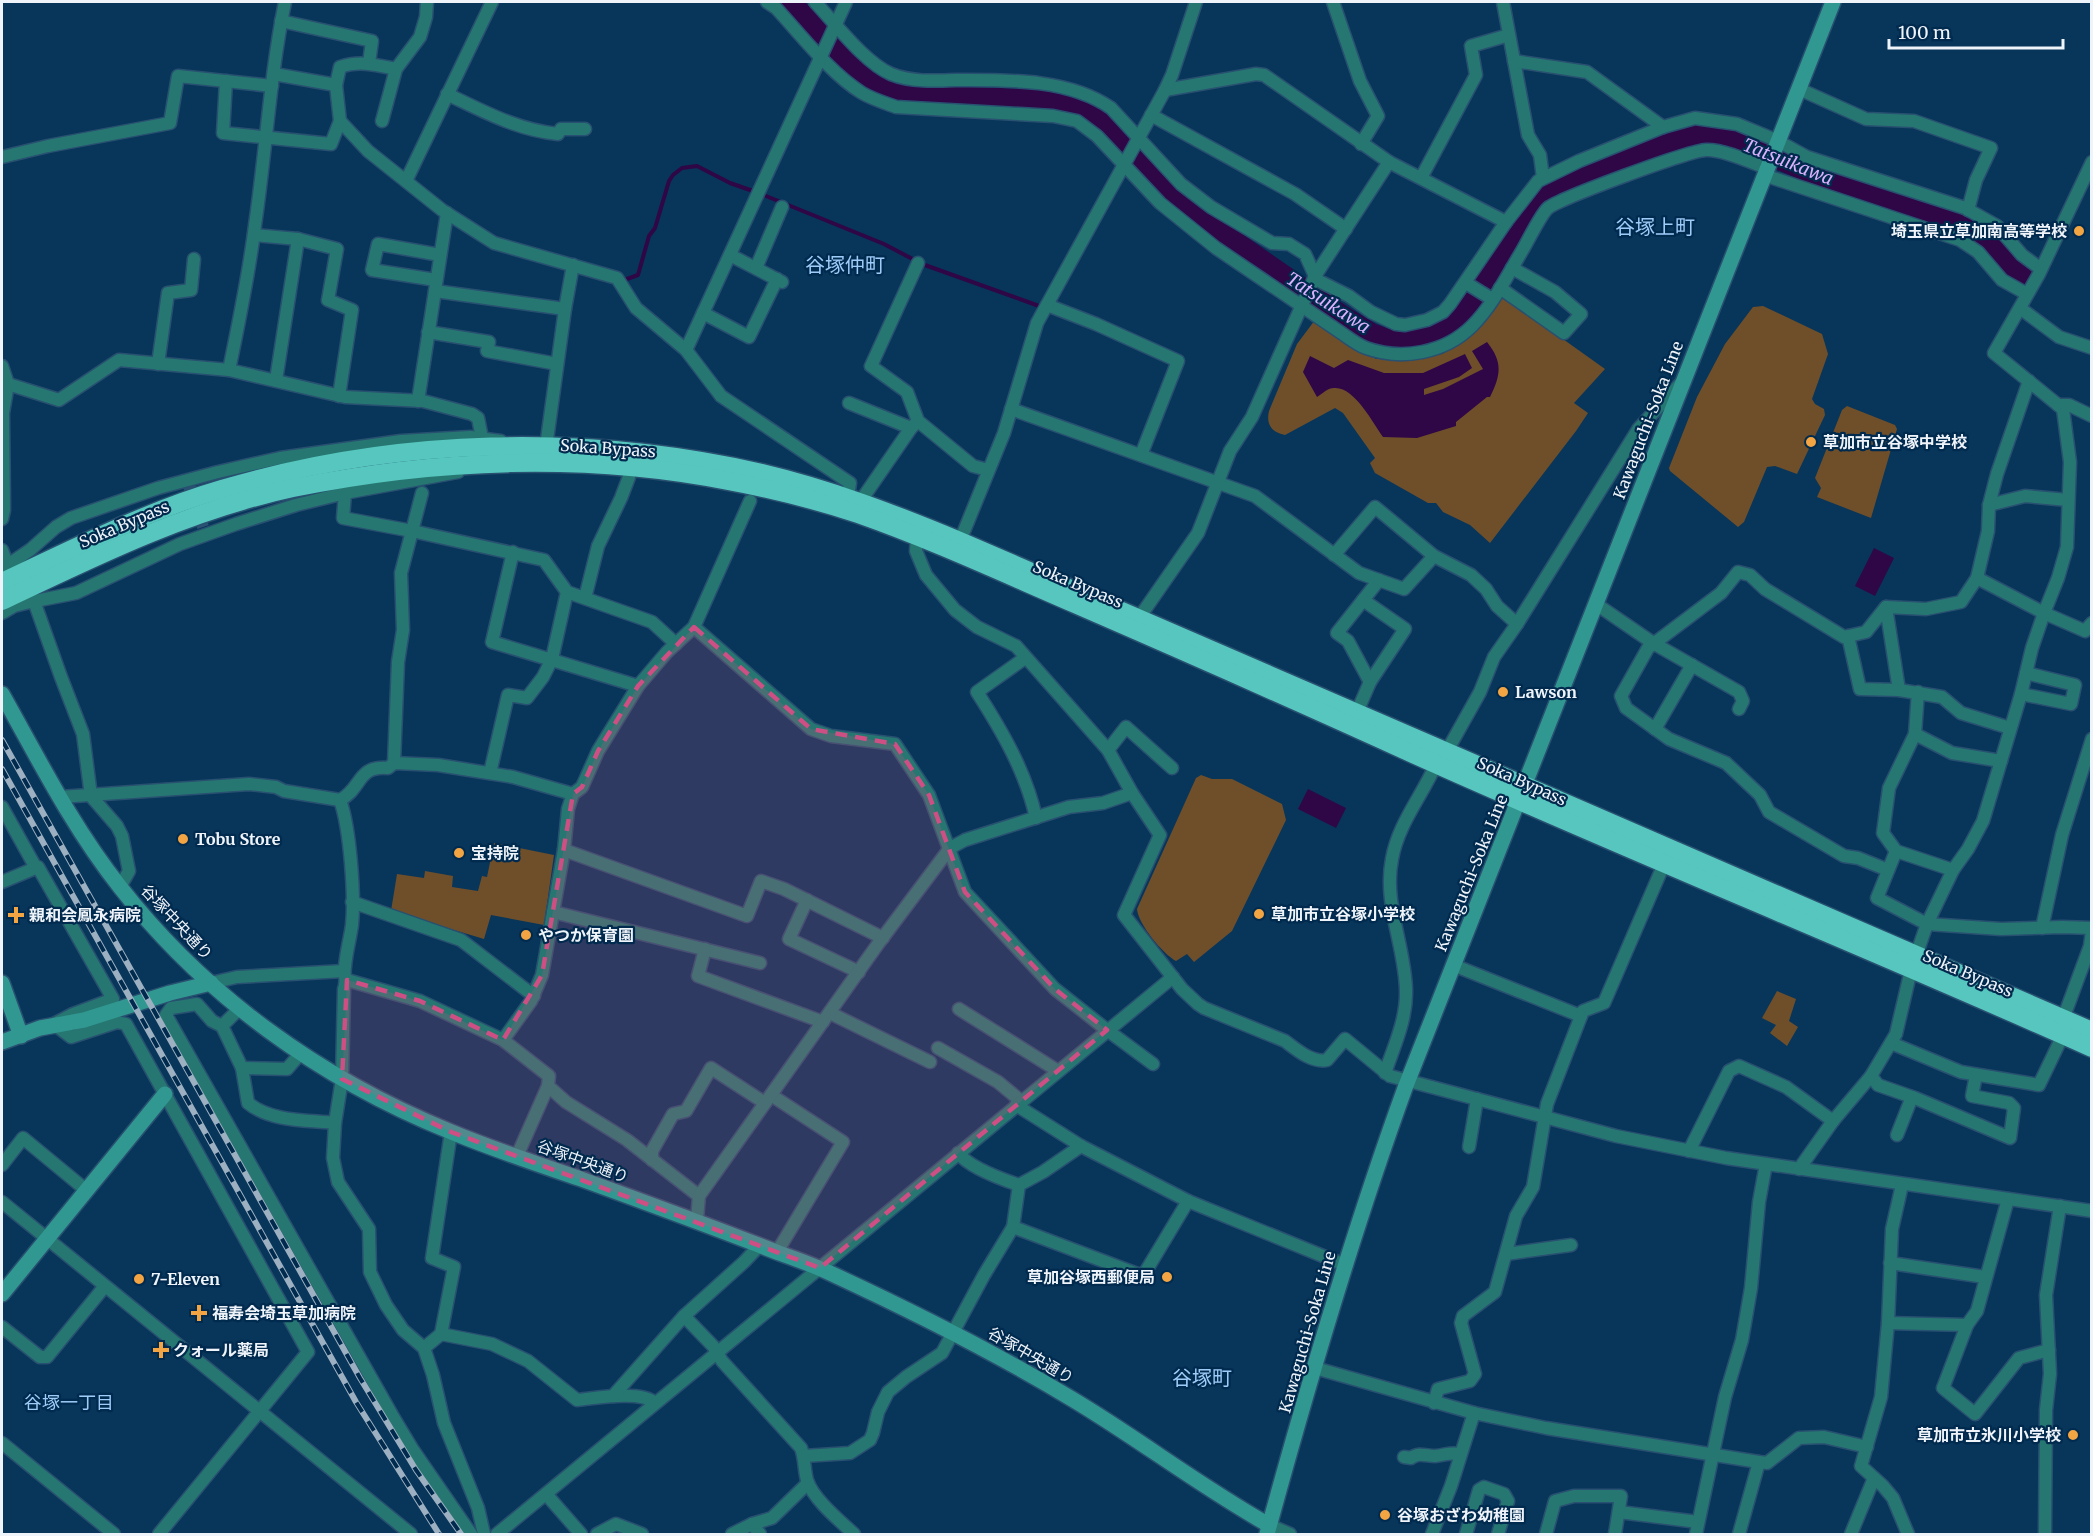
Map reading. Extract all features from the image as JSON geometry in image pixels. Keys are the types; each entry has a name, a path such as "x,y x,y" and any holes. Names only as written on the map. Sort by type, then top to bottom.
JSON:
{"highway":[{"name":"Soka Bypass","path":"2,601 71,558 164,510 212,492 284,474 334,463 474,446 615,451 696,461 762,474 854,500 960,541 1357,712 1441,757"},
{"name":"Soka Bypass","path":"4,572 71,558 170,524 290,489 404,469 537,463 614,466 726,480 844,510 917,536 1277,692 1441,757 2063,1027 2091,1048"},
{"name":"Soka Bypass","path":"1522,793 1664,864 1913,962"},
{"name":"Soka Bypass","path":"2063,1027 2091,1031"}],"street":[{"path":"229,370 254,235 285,2"},
{"path":"382,121 396,69 420,37 428,2"},
{"path":"406,181 492,2"},
{"path":"767,2 776,8 861,92 896,107 1053,117 1077,121 1125,161 1160,203 1216,248 1302,302 1365,347 1383,353 1403,355 1437,348 1462,335 1473,325 1496,293 1548,208 1674,159 1707,150 1738,157 1765,172 1960,240 1978,252 2002,280 2027,294"},
{"path":"814,2 875,65 891,74 917,80 1014,82 1056,86 1098,99 1111,108 1181,184 1210,207 1272,243 1289,244 1305,254 1314,278 1396,324 1405,325 1427,320 1443,312 1459,295 1506,222 1543,178 1663,127 1695,118 1737,124 1778,141 1807,157 1968,210 1997,226 2016,249 2041,269"},
{"path":"686,350 846,2"},
{"path":"960,541 1004,433 1037,323 1165,90 1196,2"},
{"path":"1332,2 1360,81 1378,116 1361,144"},
{"path":"1503,2 1528,135 1540,155 1543,178"},
{"path":"1778,141 1833,2"},
{"path":"281,21 372,41 369,63"},
{"path":"1422,178 1476,75 1471,46 1509,35"},
{"path":"1514,61 1587,72 1663,127"},
{"path":"226,81 223,133 331,144 340,121 336,85 340,67 350,63 369,63 396,69"},
{"path":"1165,90 1256,74 1264,75 1389,162 1506,222"},
{"path":"2,157 170,123 178,76 226,81 273,80 336,85"},
{"path":"1799,89 1866,119 1914,121 1991,148 1976,180 1968,210"},
{"path":"447,94 523,128 558,134 561,129 585,129"},
{"path":"1151,115 1295,194 1346,229"},
{"path":"340,121 368,151 447,213 494,243 617,278 636,308 686,350 721,396 850,483 854,500"},
{"name":"Kawaguchi-Soka Line","path":"1268,1530 1372,1180 1453,965 1778,141"},
{"path":"1139,618 1198,533 1230,451 1252,417 1314,278 1389,162"},
{"path":"1799,1169 1833,1121 1871,1076 1896,1034 1913,962 1927,924 1953,870 1968,849 1983,821 2044,613 2067,547 2070,462 2063,409 1994,353 2041,269 2090,169 2091,162"},
{"path":"756,268 782,207"},
{"path":"418,401 447,213"},
{"path":"254,235 298,239 337,249 328,300 352,310 339,396"},
{"path":"276,380 298,239"},
{"path":"440,255 378,244 372,270 436,286 565,309"},
{"path":"703,313 749,337 780,280 730,255"},
{"path":"158,364 168,293 191,290 194,259"},
{"path":"915,425 907,392 871,366 918,263"},
{"path":"4,572 71,518 103,506 291,456 401,441 482,438 541,447 573,266"},
{"path":"1466,283 1496,293 1564,333 1581,314 1555,292 1512,268"},
{"path":"1047,305 1096,324 1178,362 1141,455"},
{"path":"2020,308 2059,337 2091,348"},
{"path":"428,332 489,342 487,351 557,364"},
{"path":"8,384 59,400 119,360 229,370 339,396 418,401 472,414 478,418 482,438"},
{"path":"2,366 8,384 3,413 4,510 2,519"},
{"path":"1886,607 1926,609 1961,602 1977,578 1988,531 1989,505 1996,474 2029,381"},
{"path":"1385,1073 1406,1012 1407,988 1390,886 1391,859 1404,822 1480,692 1494,657 1639,428 1682,382"},
{"path":"849,403 915,425 973,466 988,470"},
{"path":"2058,405 2069,405 2091,416"},
{"path":"1011,409 1255,496 1359,573 1404,589 1434,556"},
{"path":"854,500 915,425"},
{"path":"2,613 14,606 91,588 204,531 296,505 452,474 482,464"},
{"path":"585,598 598,546 629,477"},
{"path":"394,763 398,662 403,630 401,573 422,493"},
{"path":"345,494 343,518 544,560 567,592 652,622 675,644"},
{"path":"1989,505 2025,496 2068,500"},
{"path":"503,1040 534,996 543,975 564,850 568,809 573,794 582,787 598,751 638,686 675,644 694,627 750,501"},
{"path":"1334,555 1375,507 1434,556 1471,575 1486,589 1497,606 1517,624"},
{"path":"917,536 916,551 926,576 955,610 977,627 1016,646 1108,750 1132,793 1160,835 1124,915 1182,989 1204,1008 1286,1041 1318,1062 1327,1060 1345,1039 1385,1073 1408,1082 1545,1119 1689,1151 1766,1164 2091,1211"},
{"path":"2,550 4,572"},
{"path":"513,552 492,642 552,658 638,686"},
{"path":"1886,607 1866,632 1844,637 1765,589 1750,575 1738,572 1721,593 1648,648 1621,696 1626,708 1669,739 1725,763 1760,795 1769,812 1844,856 1858,858 1888,870"},
{"path":"1977,578 2044,613 2085,631 2091,623"},
{"path":"1370,682 1348,641 1337,633 1379,580"},
{"path":"490,773 508,695 527,698 543,677 552,658 567,592"},
{"path":"1357,712 1370,682 1405,629 1363,600"},
{"path":"34,601 84,734 92,796 117,826 122,836 129,871 120,887"},
{"path":"1596,604 1653,643 1739,692 1743,701 1739,709"},
{"path":"1886,607 1899,690"},
{"path":"694,627 811,729 831,735 895,744 929,795 965,892 1055,989 1153,1064"},
{"path":"1848,636 1860,689 1918,692 1942,698 1961,713 2010,728"},
{"path":"1026,658 977,692 1003,733 1032,798 1036,818"},
{"path":"1655,729 1692,665"},
{"path":"2021,694 2071,704 2075,685 2026,673"},
{"path":"1918,692 1915,734 1889,788 1883,833 1896,851 1953,870"},
{"name":"谷塚中央通り","path":"2,694 60,797 120,887 184,958 240,1008 300,1054 387,1104 451,1132 697,1220 820,1268 953,1332 1072,1399 1268,1530"},
{"path":"1108,750 1126,727 1172,768"},
{"path":"1915,734 1952,753 2001,761"},
{"path":"2042,928 2062,836 2091,739"},
{"path":"60,797 249,784 340,800 347,796 366,772 375,767 388,768 394,763 438,765 490,773 573,794"},
{"path":"697,1220 699,1196 950,848 965,840 1069,807 1103,803 1132,793"},
{"path":"340,800 349,846 352,924 344,989 342,1079 335,1123 333,1158 338,1182 369,1228 370,1272 386,1305 403,1330 424,1348 433,1375 444,1424 478,1508 483,1534"},
{"path":"2,807 113,999 54,1024 2,1042"},
{"path":"564,850 747,916 761,881 784,889 883,938"},
{"path":"1892,1043 1961,1072 2039,1085 2063,1027 2090,946 2091,930 2001,929 1927,924 1877,898 1896,851"},
{"path":"1434,1403 1438,1389 1470,1381 1474,1374 1461,1323 1463,1316 1495,1292 1516,1216 1533,1187 1547,1104 1581,1016 1583,1011 1604,1003 1664,864"},
{"path":"2,882 36,868"},
{"path":"807,900 789,939 859,972"},
{"path":"352,902 461,940 534,996"},
{"path":"554,912 760,963"},
{"path":"705,949 698,976 826,1017 930,1062"},
{"path":"1453,965 1581,1016"},
{"path":"54,1024 77,1022 170,993 237,977 346,975 420,1001 503,1040 549,1076 548,1086 517,1156"},
{"path":"497,1534 1173,977"},
{"path":"2,983 21,1036"},
{"path":"335,1123 268,1116 256,1110 248,1103 242,1068 222,1026 212,1021 196,1004 171,1008 166,1015 392,1415 413,1450 471,1534"},
{"path":"222,1026 240,1008"},
{"path":"959,1010 1058,1071"},
{"path":"54,1024 71,1037 117,1022 126,1024 308,1352 159,1534"},
{"path":"938,1048 998,1082 1019,1103 1081,1146 1188,1201 1345,1265"},
{"path":"242,1068 287,1070 300,1054"},
{"path":"1689,1151 1729,1071 1739,1066 1785,1087 1833,1121"},
{"path":"652,1160 652,1151 673,1114 686,1111 711,1068 843,1142 777,1252"},
{"path":"1871,1076 1878,1085 2010,1138 2014,1108 2009,1103 1972,1096 1976,1075"},
{"path":"548,1086 566,1102 627,1140 699,1196"},
{"path":"2,1291 165,1094"},
{"path":"1898,1135 1912,1097"},
{"path":"1469,1147 1477,1099"},
{"path":"424,1348 441,1334 453,1267 432,1258 451,1132"},
{"path":"2,1165 23,1138 86,1190"},
{"path":"958,1154 963,1160 1019,1185 1081,1146"},
{"path":"1619,1512 1697,1528 1728,1388 1742,1340 1752,1288 1759,1202 1766,1164"},
{"path":"804,1456 850,1453 870,1440 878,1412 888,1392 942,1353 1013,1227 1019,1185"},
{"path":"1902,1185 1892,1229 1888,1323 1881,1397 1861,1466 1893,1498 1908,1534"},
{"path":"2008,1199 1977,1311 1966,1325 1943,1388 1975,1414 2019,1358 2049,1350"},
{"path":"1013,1227 1143,1276 1188,1201"},
{"path":"2,1202 411,1534"},
{"path":"2045,1534 2046,1410 2050,1374 2046,1295 2060,1206"},
{"path":"613,1396 684,1316 760,1245"},
{"path":"1506,1254 1570,1245"},
{"path":"1890,1263 1985,1277"},
{"path":"2,1327 40,1358 47,1358 105,1286"},
{"path":"684,1316 713,1346 722,1361 801,1448 808,1483 825,1506 854,1534"},
{"path":"1888,1323 1966,1325"},
{"path":"441,1334 492,1344 528,1360 578,1400 613,1396 650,1398 655,1402"},
{"path":"1315,1368 1474,1413 1546,1428 1759,1462 1767,1463 1799,1438 1824,1437 1867,1447"},
{"path":"1432,1534 1451,1486 1474,1413"},
{"path":"2,1443 114,1534"},
{"path":"1404,1457 1411,1458 1416,1454 1436,1456 1450,1452 1460,1454"},
{"path":"1740,1534 1759,1462"},
{"path":"1851,1534 1874,1478"},
{"path":"732,1534 756,1529 808,1483"},
{"path":"1466,1534 1479,1490 1484,1487 1504,1494 1508,1501 1498,1534"},
{"path":"546,1494 581,1534"},
{"path":"1546,1534 1555,1501 1574,1496 1621,1496 1615,1534"},
{"path":"597,1534 616,1524 642,1534"},
{"path":"1268,1530 1290,1534"}],"highlighted area":[{"path":"694,627 811,729 895,744 929,795 965,892 1055,989 1107,1030 820,1268 451,1132 342,1079 347,980 420,1001 503,1040 542,975 573,794 582,787 598,751 638,686"}],"shaded area":[{"path":"1500,294 1605,369 1574,403 1588,413 1490,543 1470,525 1443,512 1436,503 1428,503 1375,473 1370,463 1375,458 1343,413 1335,408 1285,435 1276,432 1271,427 1268,420 1269,411 1297,344 1315,320 1376,359 1411,359 1442,354 1473,332"},
{"path":"1763,306 1822,334 1828,354 1812,399 1815,404 1824,409 1825,415 1797,474 1775,466 1767,467 1744,522 1738,527 1669,468 1697,397 1725,344 1753,307"},
{"path":"1487,342 1496,356 1499,369 1490,397 1456,422 1456,426 1417,438 1383,437 1362,406 1349,393 1332,388 1317,397 1303,372 1310,356 1334,368 1348,360 1384,373 1423,373 1465,354 1472,368 1459,377 1424,389 1424,395 1443,389 1483,369 1472,351"},
{"path":"1847,406 1895,425 1897,429 1871,518 1817,497 1821,488 1815,478 1842,410"},
{"path":"1874,548 1894,558 1875,596 1855,586"},
{"path":"1201,775 1212,779 1232,779 1282,804 1286,820 1232,931 1194,962 1187,954 1176,961 1152,938 1138,915 1137,909 1196,778"},
{"path":"1308,789 1346,808 1336,828 1298,809"},
{"path":"494,843 554,855 544,925 491,915 484,939 391,911 397,874 424,878 425,871 453,876 452,887 478,891 482,876 487,877"},
{"path":"1777,991 1796,999 1789,1021 1798,1027 1787,1046 1770,1033 1776,1025 1762,1018"}],"waterway":[{"name":"Tatsuikawa","path":"790,2 859,71 880,85 911,95 1034,100 1066,104 1094,114 1189,210 1341,315 1372,334 1386,339 1401,342 1414,341 1450,327 1473,302 1540,200 1556,189 1573,180 1692,135 1721,135 1814,174 1975,229 2023,275"},
{"path":"627,279 638,275 669,181 682,168 697,166 730,183 753,191"},
{"path":"766,196 884,244 922,264 1039,306"}],"tunnel":[{"path":"189,486 203,527"}],"railway":[{"path":"2,740 360,1378 416,1470 461,1534"},
{"path":"2,769 356,1402 439,1534"}],"place":[{"name":"埼玉県立草加南高等学校","path":"2079,231"},
{"name":"草加市立谷塚中学校","path":"1811,442"},
{"name":"Lawson","path":"1503,692"},
{"name":"Tobu Store","path":"183,839"},
{"name":"宝持院","path":"459,853"},
{"name":"草加市立谷塚小学校","path":"1259,914"},
{"name":"親和会鳳永病院","path":"16,915"},
{"name":"やつか保育園","path":"526,935"},
{"name":"草加谷塚西郵便局","path":"1167,1277"},
{"name":"7-Eleven","path":"139,1279"},
{"name":"福寿会埼玉草加病院","path":"199,1313"},
{"name":"クォール薬局","path":"161,1350"},
{"name":"草加市立氷川小学校","path":"2073,1435"},
{"name":"谷塚おざわ幼稚園","path":"1385,1515"}],"district":[{"name":"谷塚上町","path":"1655,227"},
{"name":"谷塚仲町","path":"845,265"},
{"name":"谷塚町","path":"1202,1378"},
{"name":"谷塚一丁目","path":"69,1403"}]}
